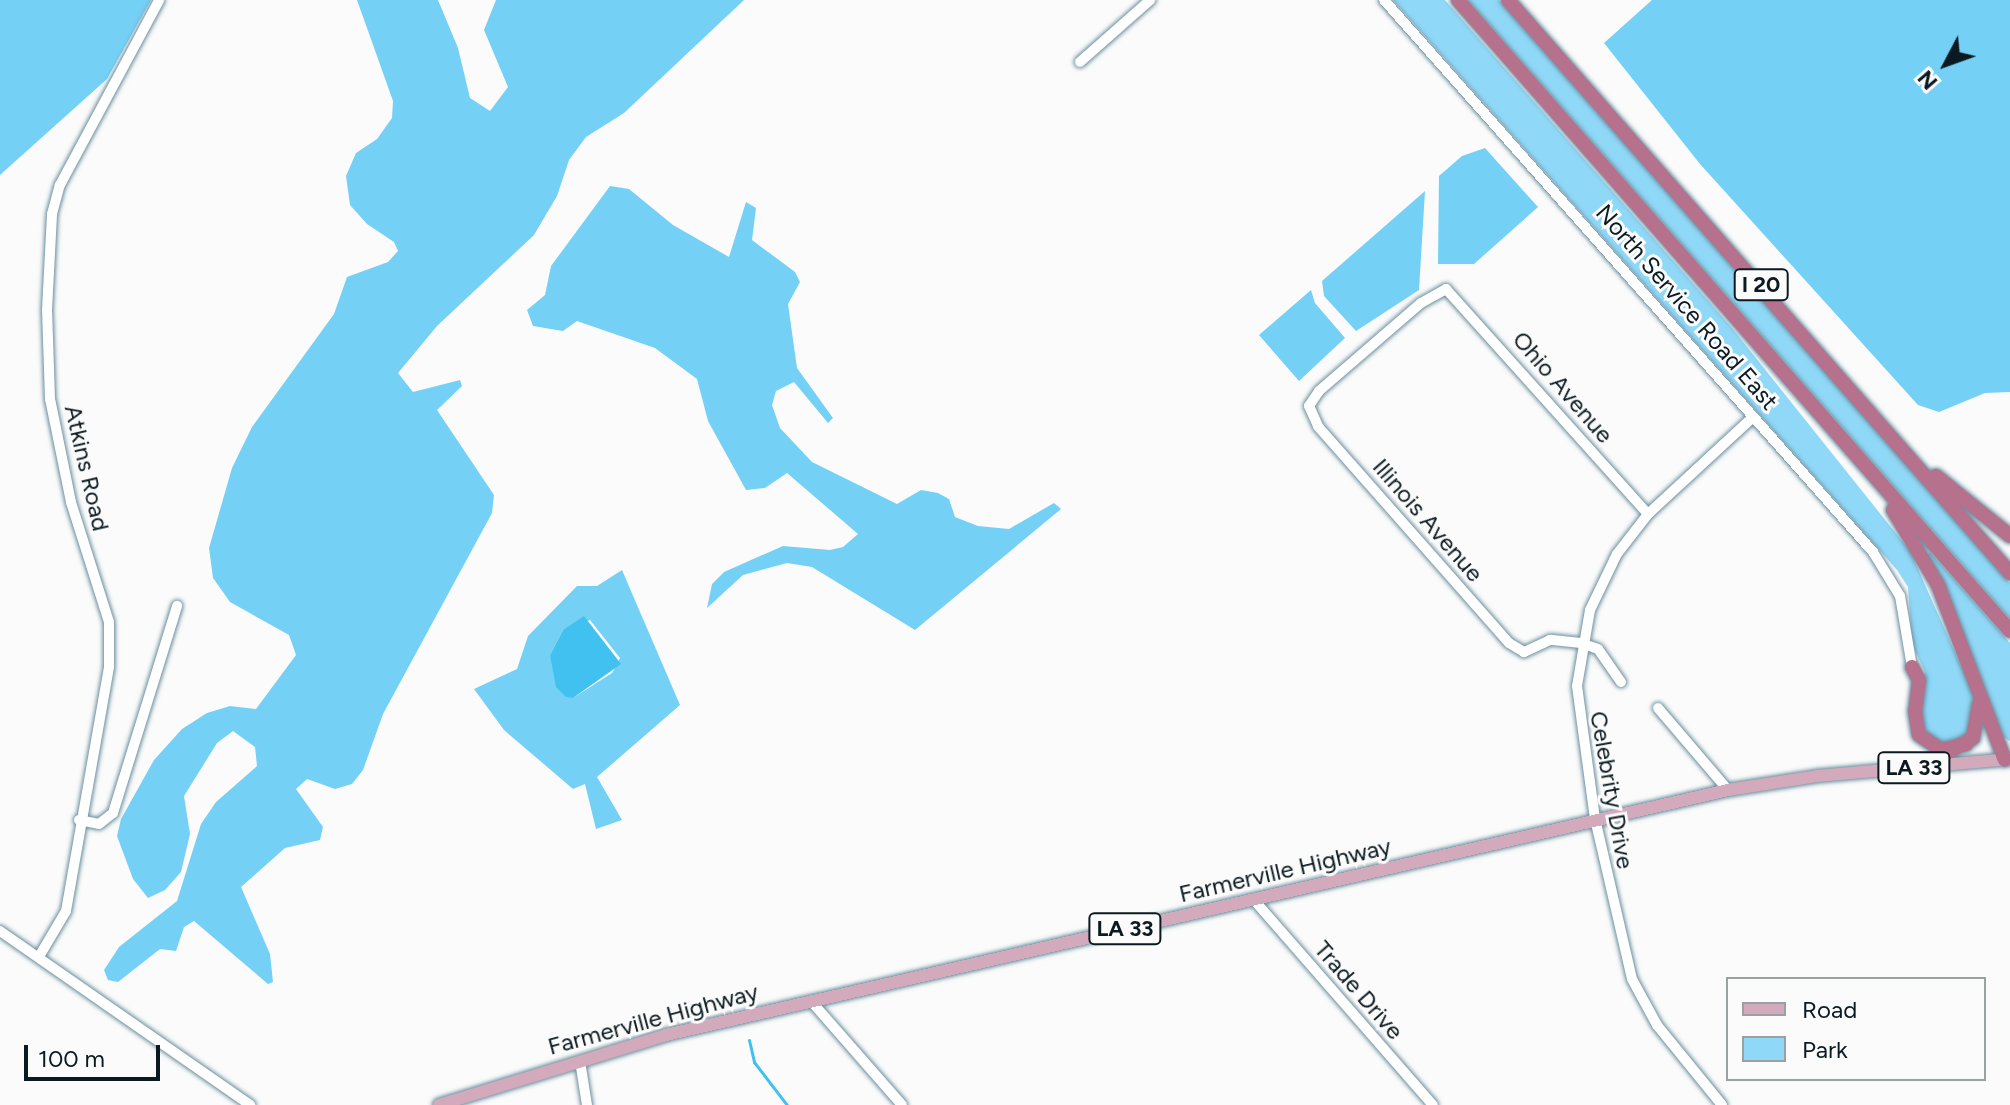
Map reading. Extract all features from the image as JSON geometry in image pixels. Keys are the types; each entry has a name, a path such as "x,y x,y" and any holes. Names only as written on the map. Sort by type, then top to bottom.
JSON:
{"highway":[{"name":"I 20","path":"1458,0 2010,631"},
{"name":"I 20","path":"1508,0 2010,573"},
{"path":"1807,399 1917,544 2008,763"},
{"path":"1904,452 2010,536"},
{"path":"1912,667 1919,680 1915,711 1919,735 1941,750 1966,744"},
{"path":"1920,768 1966,744 1980,720 1975,685"}],"main road":[{"name":"Farmerville Highway","path":"439,1105 580,1061 811,1001 1728,790 1920,768 2008,763"}],"street":[{"name":"Atkins Road","path":"40,955 66,911 79,820 109,666 109,622 71,502 50,399 47,310 52,214 60,185 159,0"},
{"path":"1080,62 1150,0"},
{"name":"North Service Road East","path":"1384,0 1883,566 1900,596 1912,667"},
{"name":"Ohio Avenue","path":"1309,411 1319,391 1421,303 1446,289 1648,514"},
{"name":"Illinois Avenue","path":"1309,411 1520,651 1550,640 1581,643"},
{"name":"Celebrity Drive","path":"1722,1105 1657,1025 1632,979 1595,819 1578,723 1581,643 1609,567 1648,514 1753,417"},
{"path":"79,820 99,824 113,813 177,606"},
{"path":"1581,643 1598,649 1621,682"},
{"path":"1658,708 1728,790"},
{"name":"Trade Drive","path":"1254,900 1433,1105"},
{"path":"0,931 40,955 250,1105"},
{"path":"811,1001 902,1105"},
{"path":"580,1061 587,1105"}],"green space":[{"path":"1393,0 1445,0 1732,328 1910,551 1976,700 1973,728 1953,746 1928,742 1918,706 1925,672 1912,644 1908,587 1897,570"},
{"path":"1468,0 1499,0 1618,135 2010,583 2010,619"},
{"path":"1930,552 2010,643 2010,741 2001,736 1927,555"}],"shaded area":[{"path":"0,0 151,0 107,79 0,175"},
{"path":"357,0 438,0 458,48 470,98 490,111 508,87 484,30 496,0 744,0 624,113 586,137 569,160 557,196 534,235 437,326 398,373 413,392 460,380 462,386 437,410 494,495 492,513 383,714 363,770 352,784 335,789 307,779 296,789 323,827 320,840 285,848 241,887 270,954 273,982 268,984 194,921 184,927 176,951 160,949 118,982 108,980 104,970 119,947 177,901 201,824 216,802 257,766 255,747 233,731 217,743 184,796 190,834 181,872 165,890 148,898 133,879 117,836 121,819 154,760 182,729 207,713 230,706 256,709 296,655 289,635 230,602 213,578 209,548 232,468 252,427 334,314 347,277 388,262 398,251 394,242 367,224 350,205 346,176 356,153 377,139 392,118 393,101"},
{"path":"1652,0 2010,0 2010,392 1985,393 1939,412 1918,405 1700,164 1604,43"},
{"path":"1485,148 1538,207 1474,264 1438,264 1439,176 1462,156"},
{"path":"610,186 629,189 673,225 729,257 746,202 756,208 752,240 795,272 800,282 788,304 797,368 833,418 828,423 794,382 776,391 772,405 780,428 812,462 897,504 921,490 938,493 949,499 955,517 978,526 1009,529 1054,503 1061,509 915,630 812,567 787,563 743,575 707,608 712,584 724,572 783,546 830,550 843,547 858,534 787,473 765,488 746,490 708,421 697,379 655,348 577,321 563,331 533,326 527,310 545,295 551,266"},
{"path":"1425,191 1419,290 1356,331 1324,296 1322,281"},
{"path":"1311,290 1315,303 1345,338 1299,381 1259,335"},
{"path":"622,570 680,705 597,777 622,820 596,829 585,784 573,789 504,730 474,689 517,669 528,636 577,586 597,586","holes":["590,620 620,658 612,673 573,698 550,655 563,630"]},
{"path":"584,616 621,664 573,698 566,697 556,687 550,655 563,630"}],"waterway":[{"path":"749,1040 754,1062 787,1105"}]}
